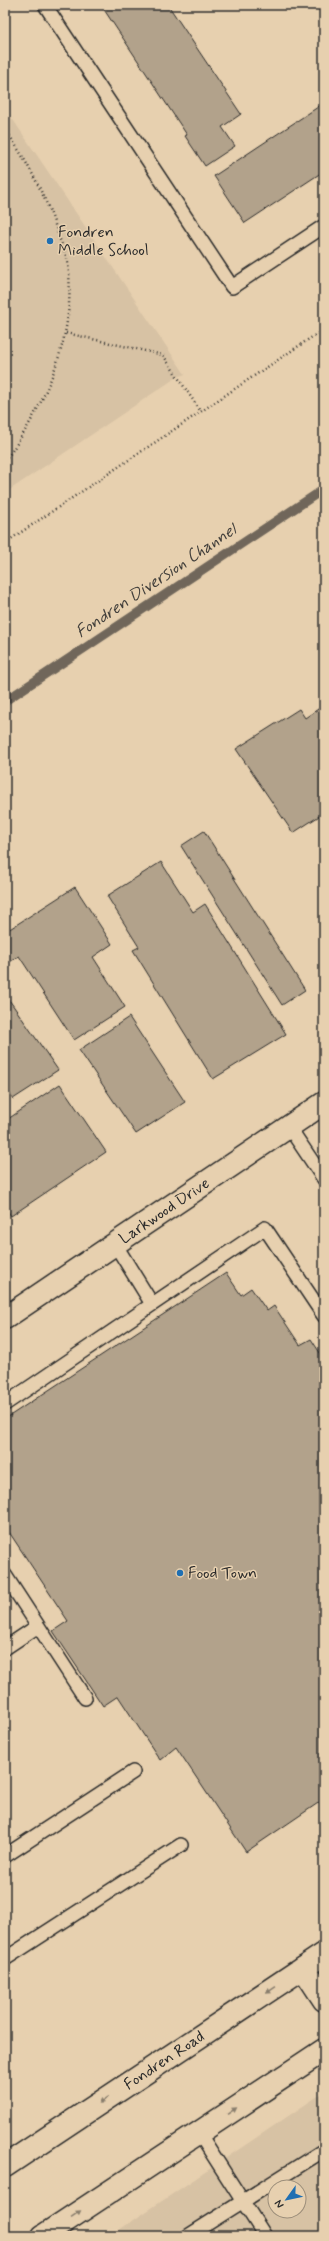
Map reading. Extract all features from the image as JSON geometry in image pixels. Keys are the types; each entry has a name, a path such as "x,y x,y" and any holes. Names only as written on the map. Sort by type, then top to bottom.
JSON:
{"main road":[{"name":"Larkwood Drive","path":"5,1318 324,1103"},
{"name":"Fondren Road","path":"5,2166 324,1954"},
{"path":"303,1968 324,2000"},
{"path":"43,2236 324,2050"}],"lane":[{"path":"45,5 232,287 324,226"},
{"path":"289,1126 324,1179"},
{"path":"5,1404 265,1228 324,1316"},
{"path":"115,1244 152,1304"},
{"path":"5,1575 85,1698"},
{"path":"5,1648 38,1626"},
{"path":"5,1856 133,1772"},
{"path":"5,1959 181,1846"},
{"path":"199,2133 265,2236"},
{"path":"188,2236 324,2150"}],"path":[{"path":"5,129 25,159 50,207 67,262 70,299 66,333 50,382 30,425 5,461"},
{"path":"5,543 324,329"},
{"path":"66,333 163,355 201,412"}],"shaded area":[{"name":"Fondren Middle School","path":"5,108 185,374 177,377 5,493"},
{"path":"324,2092 324,2236 110,2236"}],"building":[{"path":"101,5 168,5 241,114 222,127 235,146 205,166 185,136 187,135"},
{"path":"324,103 324,171 245,223 214,176"},
{"path":"324,705 324,813 293,833 236,749 299,709 305,718"},
{"path":"204,831 305,990 282,1005 181,846"},
{"path":"161,862 193,912 205,904 286,1034 213,1079 133,950 139,947 107,896"},
{"path":"75,887 112,944 93,957 125,1007 74,1040 19,956 5,965 5,932"},
{"path":"5,994 58,1070 13,1099 5,1086"},
{"path":"129,1017 185,1102 136,1134 79,1050"},
{"path":"60,1084 106,1152 11,1216 5,1207 5,1121"},
{"name":"Food Town","path":"226,1273 241,1295 251,1288 267,1311 274,1306 300,1345 311,1339 324,1359 324,1799 246,1852 176,1747 160,1760 118,1696 103,1706 53,1631 68,1621 5,1526 5,1419"}],"waterway":[{"name":"Fondren Diversion Channel","path":"5,701 324,489"}],"place":[{"name":"Fondren Middle School","path":"50,241"},
{"name":"Food Town","path":"180,1573"}]}
